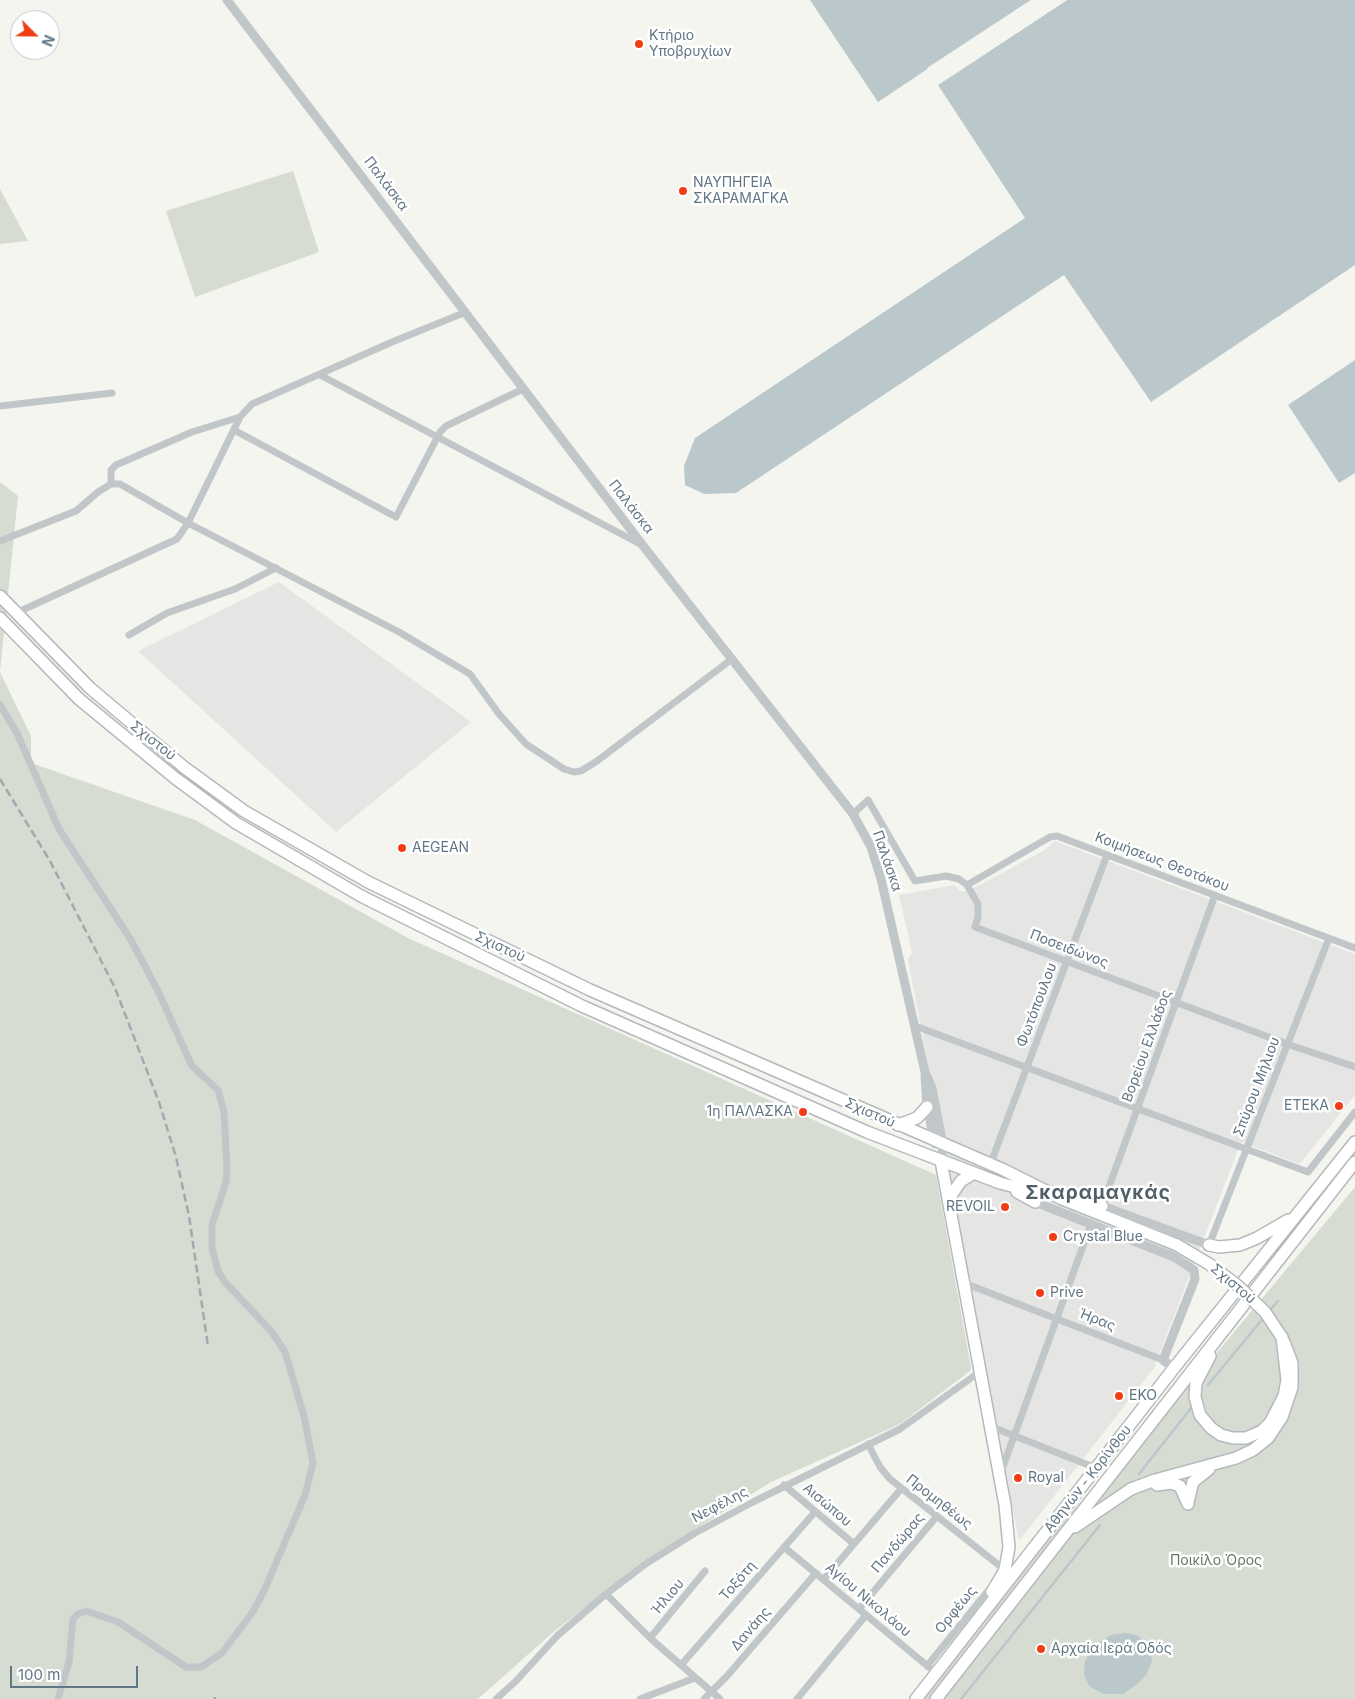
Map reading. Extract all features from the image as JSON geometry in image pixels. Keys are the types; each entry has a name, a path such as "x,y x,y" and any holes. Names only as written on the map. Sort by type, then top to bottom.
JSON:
{"main road":[{"name":"Σχιστού","path":"0,596 90,688 154,743 244,811 288,837 368,882 590,990 938,1143 1004,1170 1062,1199 1177,1245 1209,1264 1238,1286 1265,1312 1282,1336"},
{"name":"Σχιστού","path":"0,618 79,699 145,755 236,823 314,870 400,916 582,1006 867,1132 1000,1183 1062,1199"},
{"path":"898,1125 917,1118 926,1107"},
{"name":"Αθηνών - Κορίνθου","path":"916,1699 932,1669 967,1633 1174,1368 1355,1142"},
{"path":"941,1161 992,1427 1009,1532 1009,1548 1005,1570 967,1633"},
{"name":"Αθηνών - Κορίνθου","path":"936,1699 1355,1162"},
{"path":"1004,1170 1102,1206"},
{"path":"948,1200 961,1181 974,1173"},
{"path":"1000,1183 1035,1202"},
{"path":"1209,1245 1219,1247 1240,1245 1257,1238 1295,1216"},
{"path":"1230,1320 1202,1370 1195,1390 1200,1415 1211,1428 1221,1435 1233,1438 1246,1438 1262,1431 1273,1419 1286,1386 1282,1336"},
{"path":"1065,1533 1131,1489 1155,1480 1214,1466 1253,1450 1268,1438 1278,1425 1287,1404 1292,1380 1290,1357 1282,1336"},
{"path":"1131,1489 1175,1484 1182,1489 1188,1504 1193,1482 1214,1466"}],"street":[{"name":"Παλάσκα","path":"227,0 644,547 853,814 871,847 879,872 925,1072 926,1107 938,1143"},
{"path":"16,613 177,539 188,523 240,418 252,404 392,342 466,312"},
{"path":"320,375 644,547"},
{"path":"234,430 396,517 437,438 446,426 523,389"},
{"path":"0,406 112,393"},
{"path":"111,484 110,470 116,465 192,432 240,418"},
{"path":"0,541 76,511 94,494 111,484 120,484 188,523 398,632 470,674 494,708 526,744 564,769 574,772 581,771 597,762 732,659"},
{"path":"129,636 167,614 235,589 276,568"},
{"path":"0,705 17,733 64,836 110,905 138,954 192,1066 218,1090 224,1112 227,1169 226,1182 212,1225 213,1254 225,1282 272,1332 285,1352 304,1416 313,1463 306,1495 264,1591 252,1613 222,1653 201,1667 186,1667 118,1622 86,1612 78,1614 73,1619 69,1662 58,1699"},
{"path":"853,814 868,800 915,881 946,876 959,879 967,885"},
{"name":"Κοιμήσεως Θεοτόκου","path":"967,885 1052,836 1057,836 1355,948"},
{"name":"Φωτόπουλου","path":"990,1165 1107,855"},
{"name":"Ποσειδώνος","path":"967,885 978,904 978,917 975,927 1287,1044 1355,1067"},
{"name":"Βορείου Ελλάδος","path":"1102,1206 1215,895"},
{"name":"Σπύρου Μήλιου","path":"1209,1245 1329,938"},
{"path":"915,1026 1246,1151 1308,1172 1355,1112"},
{"name":"Παλάσκα","path":"925,1072 932,1088 941,1161"},
{"name":"Σχιστού","path":"1035,1202 1174,1257 1194,1270 1195,1279 1163,1360"},
{"name":"Σχιστού","path":"1102,1206 1209,1245"},
{"path":"1000,1474 1012,1435 1091,1224"},
{"name":"Ήρας","path":"964,1284 1163,1360 1174,1368"},
{"name":"Νεφέλης","path":"496,1699 516,1681 557,1636 606,1594 695,1532 784,1485 917,1419 981,1370"},
{"path":"992,1427 1096,1468"},
{"name":"Προμηθέως","path":"868,1444 880,1467 901,1489 1005,1570"},
{"name":"Αισώπου","path":"784,1485 814,1513 854,1544"},
{"path":"824,1580 901,1489"},
{"name":"Τοξότη","path":"681,1665 814,1513"},
{"name":"Πανδώρας","path":"859,1609 937,1516"},
{"name":"Αγίου Νικολάου","path":"784,1546 932,1669"},
{"name":"Ορφέως","path":"932,1669 1005,1570"},
{"name":"Ήλιου","path":"650,1638 705,1571"},
{"name":"Δανάης","path":"704,1699 765,1633 816,1573"},
{"path":"606,1594 650,1638 720,1699"},
{"path":"796,1699 866,1615"},
{"path":"640,1699 696,1678"}],"shaded area":[{"path":"810,0 1031,0 878,102"},
{"path":"1067,0 1355,0 1355,265 1151,402 1064,275 736,493 704,494 685,485 684,466 695,438 1025,218 938,85"},
{"path":"1355,360 1355,473 1339,483 1288,405"},
{"path":"279,582 471,722 336,832 138,651"},
{"path":"1055,841 1355,954 1355,1095 1300,1164 1241,1142 1154,1368 1019,1541 908,960 912,953 899,895 954,885 962,892 978,886 1043,851"},
{"path":"1126,1633 1139,1636 1150,1648 1152,1661 1147,1674 1123,1694 1103,1694 1090,1687 1084,1675 1085,1662 1090,1651 1100,1642 1111,1635"}],"green space":[{"path":"293,171 319,252 195,297 166,211"},
{"path":"0,189 28,241 0,244"},
{"path":"0,482 18,496 0,672"},
{"path":"0,672 31,736 31,763 195,820 408,938 936,1175 971,1367 970,1371 900,1424 771,1482 646,1560 551,1634 478,1699 0,1699"},
{"name":"Ποικίλο Όρος","path":"1355,1187 1355,1699 925,1699 974,1615 1179,1398"}],"pier":[{"path":"1031,0 1034,0 928,70 927,68"},
{"path":"1062,0 1067,0 938,85 937,83"}],"waterway":[{"path":"1269,1311 1278,1301"},
{"path":"1208,1385 1264,1317"},
{"path":"1139,1474 1191,1408"},
{"path":"961,1699 1100,1525"}],"railway":[{"path":"0,779 50,861 115,988 159,1102 176,1157 189,1216 208,1346"}],"place":[{"name":"Κτήριο Υποβρυχίων","path":"639,44"},
{"name":"ΝΑΥΠΗΓΕΙΑ ΣΚΑΡΑΜΑΓΚΑ","path":"683,191"},
{"name":"AEGEAN","path":"402,848"},
{"name":"ETEKA","path":"1339,1106"},
{"name":"1η ΠΑΛΑΣΚΑ","path":"803,1112"},
{"name":"REVOIL","path":"1005,1207"},
{"name":"Crystal Blue","path":"1053,1237"},
{"name":"Prive","path":"1040,1293"},
{"name":"EKO","path":"1119,1396"},
{"name":"Royal","path":"1018,1478"},
{"name":"Αρχαία Ιερά Οδός","path":"1041,1649"}],"district":[{"name":"Σκαραμαγκάς","path":"1098,1193"}]}
